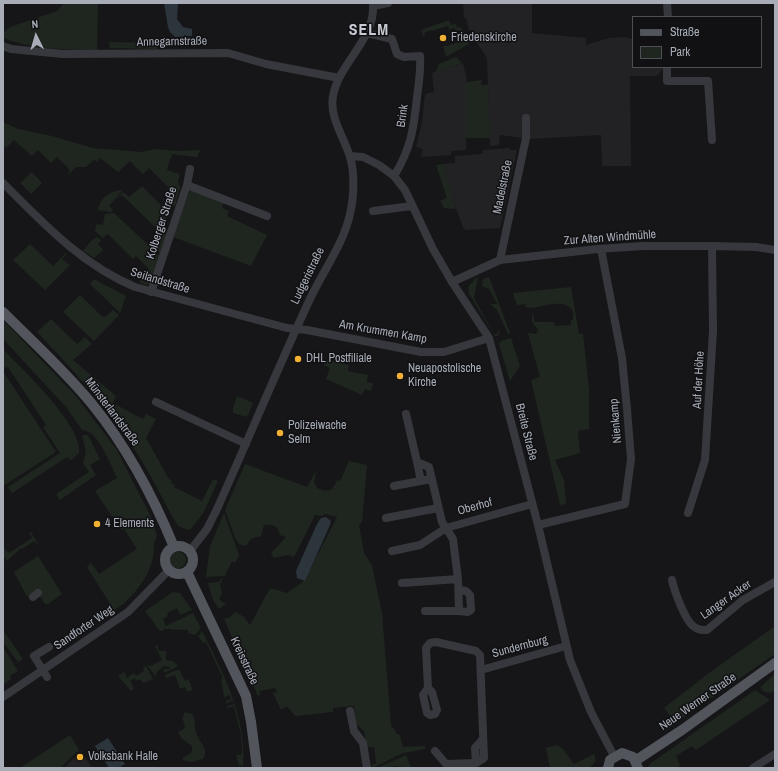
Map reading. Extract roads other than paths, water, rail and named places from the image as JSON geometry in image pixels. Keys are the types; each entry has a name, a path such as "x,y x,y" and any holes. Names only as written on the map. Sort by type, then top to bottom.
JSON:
{"main road":[{"name":"Münsterlandstraße","path":"3,312 74,383 108,424 131,459 162,518 174,547"},
{"path":"182,546 190,551 193,560 187,572 178,574 169,570 165,563 165,555 174,547 182,546"},
{"name":"Kreisstraße","path":"187,572 246,696 257,768"},
{"name":"Neue Werner Straße","path":"637,764 775,663"},
{"path":"608,768 610,760 614,756 626,754 637,764"}],"street":[{"path":"373,4 388,3"},
{"path":"667,3 668,16"},
{"name":"Ludgeristraße","path":"190,551 207,529 296,330 323,272 347,227 352,200 350,156 332,108 332,98 339,78 367,33 373,4"},
{"name":"Brink","path":"367,33 392,39 397,54 404,57 420,56 421,67 414,131 404,160 394,176"},
{"name":"Annegarnstraße","path":"3,46 11,49 63,54 228,53 266,64 339,78"},
{"path":"667,68 667,81 708,81 712,140"},
{"name":"Madelstraße","path":"500,260 526,138 526,118"},
{"name":"Breite Straße","path":"350,156 363,157 394,176 405,190 433,249 488,338 538,525 566,646 591,712 614,756"},
{"name":"Kolberger Straße","path":"151,292 187,185 190,169"},
{"name":"Seilandstraße","path":"3,183 46,225 88,262 120,281 151,292 296,330"},
{"name":"Kolberger Straße","path":"187,185 267,216"},
{"path":"373,211 412,206"},
{"name":"Zur Alten Windmühle","path":"452,282 500,260 601,249 643,246 712,246 756,247 775,250"},
{"name":"Auf der Höhe","path":"688,514 705,460 713,331 712,246"},
{"name":"Nienkamp","path":"538,525 625,504 631,459 627,408 622,358 601,249"},
{"name":"Am Krummen Kamp","path":"296,330 307,330 431,352 461,348 488,338"},
{"path":"156,402 246,444"},
{"path":"406,414 421,481"},
{"name":"Oberhof","path":"417,462 429,467 438,508 446,528 532,504"},
{"path":"394,486 432,479"},
{"name":"Oberhof","path":"386,518 438,508"},
{"path":"453,539 460,524"},
{"path":"392,551 420,545 446,528 453,539 458,579 459,611"},
{"name":"Sandforter Weg","path":"3,697 45,674 128,612 169,570"},
{"path":"402,583 458,579"},
{"name":"Langer Acker","path":"672,580 674,590 692,626 698,630 707,630 743,600 775,582"},
{"path":"425,611 468,612 471,610 470,595 466,591 458,590"},
{"name":"Sundernburg","path":"428,688 426,648 430,643 436,642 476,651 480,656 484,758 476,763 446,764 435,751"},
{"path":"45,674 34,656 49,646"},
{"name":"Sundernburg","path":"481,670 566,646"},
{"path":"350,711 354,731 364,743 367,768"},
{"path":"753,768 775,754"}],"place":[{"name":"Friedenskirche","path":"443,38"},
{"name":"DHL Postfiliale","path":"298,359"},
{"name":"Neuapostolische Kirche","path":"400,376"},
{"name":"Polizeiwache Selm","path":"280,433"},
{"name":"4 Elements","path":"97,524"},
{"name":"Volksbank Halle","path":"80,757"}],"district":[{"name":"SELM","path":"369,31"}]}
